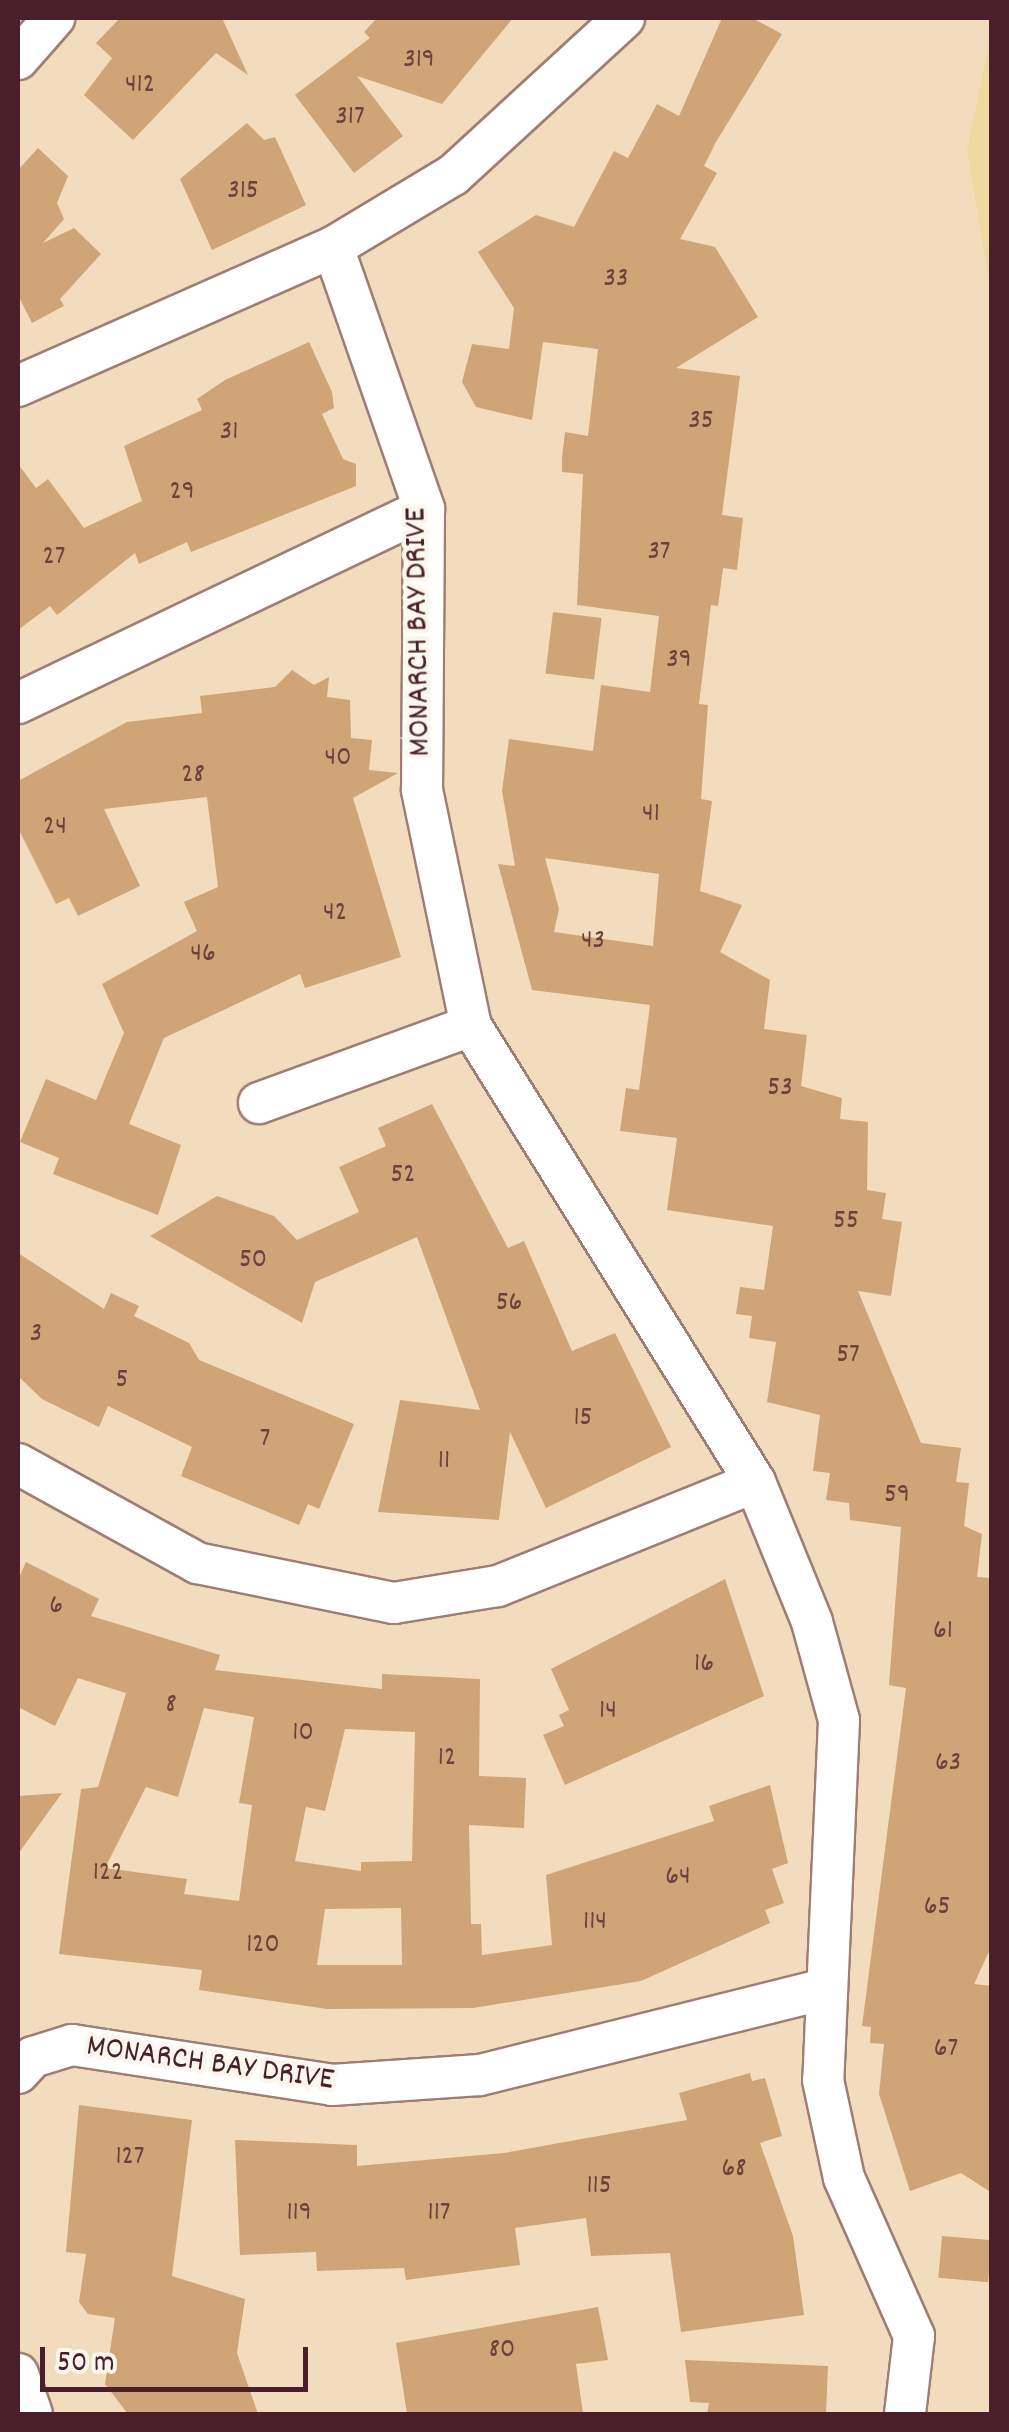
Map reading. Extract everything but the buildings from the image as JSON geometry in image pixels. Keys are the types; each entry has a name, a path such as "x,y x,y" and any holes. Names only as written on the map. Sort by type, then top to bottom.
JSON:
{"street":[{"path":"18,60 54,18"},
{"path":"18,386 333,247 453,176 624,18"},
{"name":"MONARCH BAY DRIVE","path":"333,247 424,509 422,790 471,1026 755,1482 812,1622 838,1720 821,1990 823,2080 844,2178 914,2336 905,2414"},
{"path":"18,703 424,509"},
{"path":"259,1104 471,1026"},
{"path":"18,1464 197,1564 394,1603 498,1586 755,1482"},
{"name":"MONARCH BAY DRIVE","path":"18,2073 33,2057 72,2045 332,2085 480,2075 821,1990"},
{"path":"18,2374 32,2414"}],"sand":[{"path":"991,35 991,291 967,150"}]}
